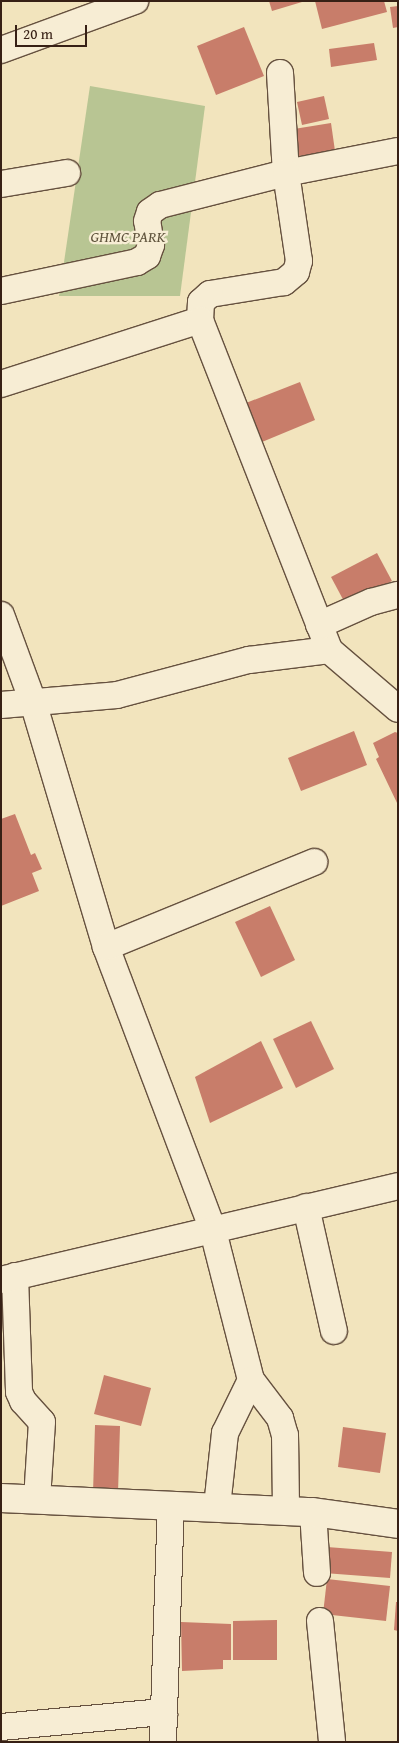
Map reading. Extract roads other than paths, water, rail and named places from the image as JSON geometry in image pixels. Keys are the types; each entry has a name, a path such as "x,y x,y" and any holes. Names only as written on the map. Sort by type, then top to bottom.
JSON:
{"main road":[{"path":"1,1498 313,1512 398,1524"}],"street":[{"path":"1,50 135,1"},
{"path":"280,73 286,173 299,261 296,272 284,282 210,294 201,302 200,320 329,650 398,709"},
{"path":"1,291 138,262 146,256 151,244 147,221 150,212 160,205 286,173 398,151"},
{"path":"1,184 68,173"},
{"path":"1,384 200,320"},
{"path":"318,625 371,602 398,595"},
{"path":"2,617 33,702 106,947 212,1228 250,1380 280,1418 285,1435 286,1511"},
{"path":"1,705 116,695 249,660 329,650"},
{"path":"106,947 314,862"},
{"path":"37,1500 43,1428 38,1415 23,1401 19,1392 8,1278 212,1228 398,1186"},
{"path":"306,1207 334,1331"},
{"path":"216,1507 225,1433 250,1380"},
{"path":"163,1742 172,1507"},
{"path":"313,1512 318,1573"},
{"path":"320,1621 332,1742"},
{"path":"1,1727 164,1712"}],"park label":[{"name":"GHMC PARK","path":"128,236"}]}
